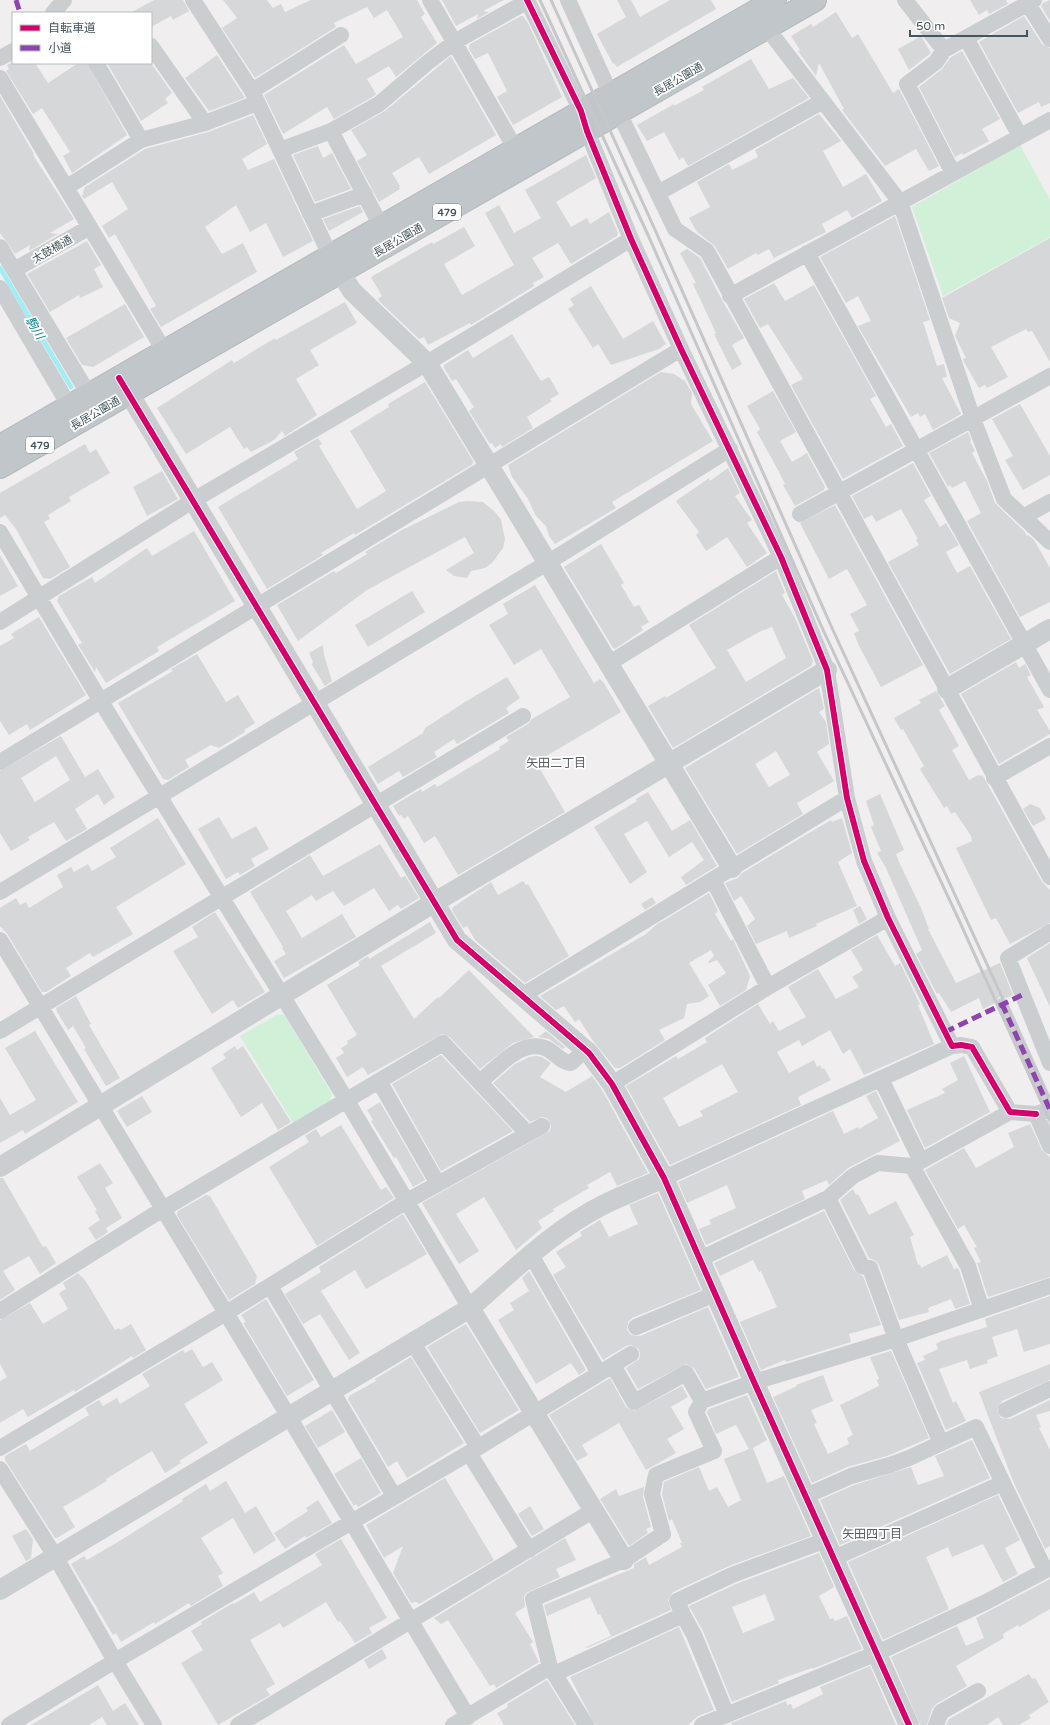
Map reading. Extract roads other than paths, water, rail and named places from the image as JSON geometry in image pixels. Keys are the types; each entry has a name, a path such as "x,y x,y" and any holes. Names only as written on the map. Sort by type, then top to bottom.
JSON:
{"highway":[{"name":"長居公園通","path":"615,104 774,0"},
{"name":"長居公園通","path":"0,467 75,414 584,121 767,28 815,0"},
{"name":"長居公園通","path":"124,386 165,352 335,264 381,226 515,148 584,121"},
{"name":"長居公園通","path":"0,446 75,414"}],"street":[{"path":"193,0 255,97 335,264 352,291 427,363 732,868"},
{"path":"430,0 456,41 515,148"},
{"path":"568,0 615,104 675,229 707,251 730,296 947,689 994,778 1050,877"},
{"path":"905,0 944,50"},
{"path":"280,150 331,131 380,104 427,63 456,41 528,1 584,121 631,239 681,349 781,557 827,670 848,798 864,861 888,918 952,1046"},
{"path":"953,173 907,84 936,62 944,50 1031,2 1050,39"},
{"path":"767,28 900,202 973,419 1004,499 1050,542"},
{"path":"67,187 141,140 205,123 255,97 341,35"},
{"path":"966,38 1020,136"},
{"path":"152,47 205,123"},
{"path":"0,58 12,51"},
{"path":"97,64 141,140"},
{"path":"0,78 165,352"},
{"path":"658,193 823,100"},
{"path":"730,296 1050,120"},
{"path":"331,131 381,226"},
{"path":"310,214 364,194"},
{"name":"太鼓橋通","path":"14,270 90,227"},
{"path":"0,622 194,500 427,363 631,239"},
{"path":"0,247 94,403"},
{"path":"807,253 915,450 1050,690"},
{"path":"0,288 75,414"},
{"path":"0,762 681,349"},
{"path":"800,514 1050,376"},
{"path":"124,386 194,500 256,607 457,940 523,995 585,1050 612,1084 664,1178 754,1382 909,1725"},
{"path":"0,892 547,564 730,449"},
{"path":"1023,517 1050,502"},
{"path":"0,532 41,597 100,700 223,897 347,1101 470,1308 535,1412 624,1560"},
{"path":"608,664 781,557"},
{"path":"947,689 1050,629"},
{"path":"0,1167 434,902 827,670"},
{"path":"0,1031 523,716"},
{"path":"994,778 1050,746"},
{"path":"523,995 848,798"},
{"path":"713,880 768,988"},
{"path":"612,1084 768,988 888,918"},
{"path":"1050,932 1008,958 1050,1063"},
{"path":"0,940 410,1620 463,1721 552,1671 683,1615"},
{"path":"1002,1004 1045,1111 1050,1146"},
{"path":"0,1310 163,1209 443,1043 528,1134"},
{"path":"0,1590 54,1556 470,1308 531,1255 567,1228 602,1206 952,1046 961,1045 972,1047 1010,1112"},
{"path":"480,1082 519,1050 530,1046 546,1048 565,1062 571,1063 585,1050"},
{"path":"881,1079 916,1163 968,1266 982,1310"},
{"path":"379,1081 438,1184"},
{"path":"700,1259 828,1198 853,1176 878,1163 916,1163 1010,1112 1045,1111"},
{"path":"0,1448 226,1313 407,1201 542,1126"},
{"path":"828,1198 862,1266 870,1268 896,1339 941,1443"},
{"path":"531,1255 599,1373"},
{"path":"270,1286 394,1496"},
{"path":"586,1725 552,1671 533,1599 624,1560 663,1534 652,1494 656,1475 714,1452 696,1412 702,1401 754,1382 896,1339 982,1310 1049,1290"},
{"path":"636,1327 715,1294"},
{"path":"413,1343 529,1550"},
{"path":"9,1725 632,1354"},
{"path":"613,1365 634,1402 686,1372 702,1401"},
{"path":"1006,1410 1050,1389"},
{"path":"702,1725 877,1653 986,1602 1048,1569 1002,1483 976,1427 890,1465 851,1476 806,1496"},
{"path":"0,1469 54,1556 154,1725"},
{"path":"834,1558 1002,1483"},
{"path":"238,1725 594,1510"},
{"path":"727,1715 694,1635 677,1601 732,1574 826,1540"},
{"path":"936,1725 941,1712 978,1691"}],"waterway":[{"name":"駒川","path":"0,268 71,387"}],"railway":[{"path":"540,0 648,235 824,632 958,918 1050,1121"},
{"path":"551,0 832,628 1050,1101"}],"district":[{"name":"矢田二丁目","path":"556,763"},
{"name":"矢田四丁目","path":"872,1534"}]}
